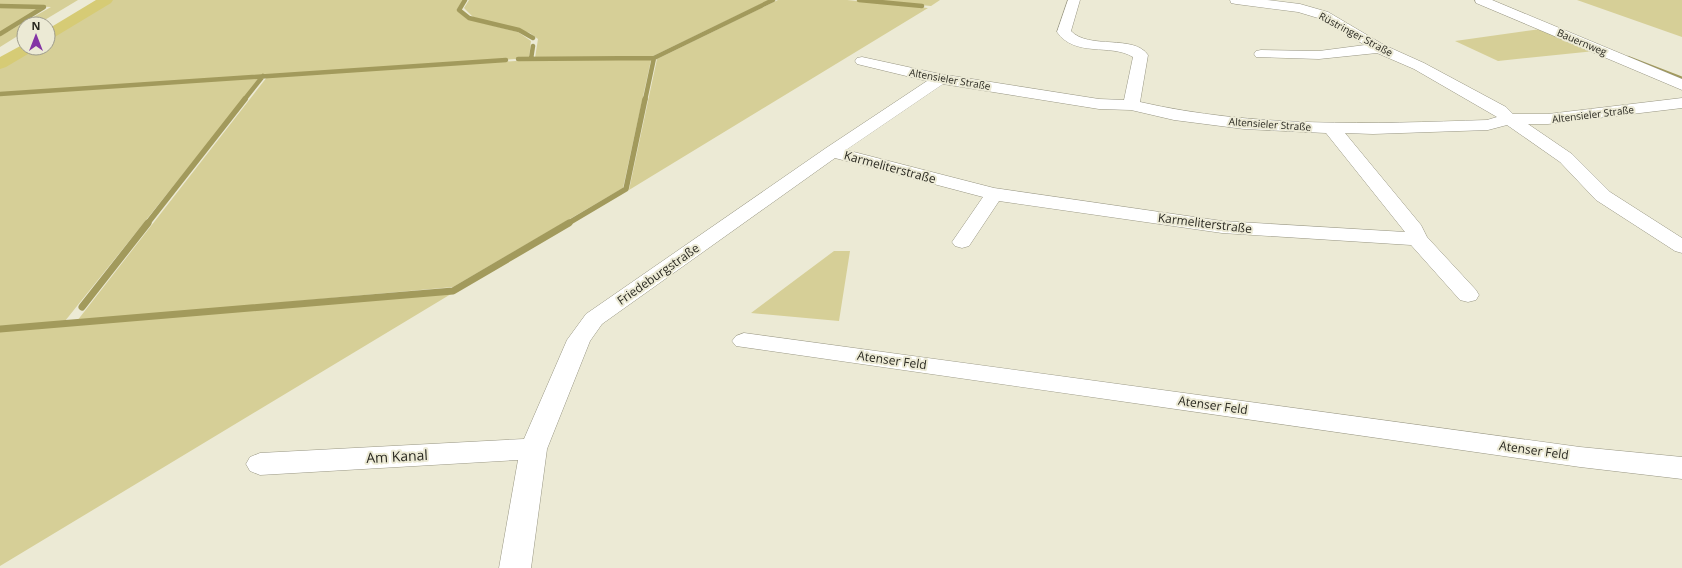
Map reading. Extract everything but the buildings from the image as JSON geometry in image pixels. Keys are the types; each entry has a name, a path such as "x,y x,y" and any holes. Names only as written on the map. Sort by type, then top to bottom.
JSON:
{"street":[{"path":"1074,0 1064,32 1067,37 1081,43 1129,49 1141,56 1132,105"},
{"name":"Rüstringer Straße","path":"1236,0 1300,8 1322,15 1379,48 1420,66 1500,111 1509,119 1566,158 1602,196 1682,247"},
{"name":"Bauernweg","path":"1481,0 1682,85"},
{"path":"1261,54 1320,55 1379,48"},
{"name":"Altensieler Straße","path":"862,61 940,79 1099,104 1132,105 1174,115 1244,124 1373,129 1488,125 1509,119 1548,119 1682,103"},
{"name":"Friedeburgstraße","path":"515,568 533,449 579,340 594,319 832,152 940,79"},
{"path":"1331,128 1414,229 1417,239 1468,295"},
{"name":"Karmeliterstraße","path":"832,152 994,194 1222,227 1417,239"},
{"path":"962,242 994,194"},
{"name":"Atenser Feld","path":"744,341 1580,457 1682,468"},
{"name":"Am Kanal","path":"260,464 533,449"}],"shaded area":[{"path":"0,0 78,0 51,16 35,16 51,7 0,5"},
{"path":"105,0 463,0 457,9 467,19 518,32 531,41 529,58 0,93 0,64 16,55 16,56 56,56 56,30"},
{"path":"469,0 769,0 651,57 535,58 538,39 530,33 473,17 464,8"},
{"path":"778,0 847,0 928,8 629,190 657,59"},
{"path":"868,0 940,0 931,6"},
{"path":"1577,0 1682,0 1682,37"},
{"path":"0,7 32,7 41,9 29,16 16,16 16,24 0,33"},
{"path":"16,27 16,37 0,47 0,36"},
{"path":"1541,29 1595,51 1498,61 1455,41"},
{"path":"531,60 651,60 623,188 453,287 77,321 267,77"},
{"path":"260,78 65,321 0,326 0,95"},
{"path":"834,251 850,251 839,321 751,313"},
{"path":"451,294 0,566 0,330"}],"waterway":[{"path":"56,30 106,0"},
{"path":"465,0 459,10 469,18 519,30 533,38"},
{"path":"654,58 773,0"},
{"path":"859,0 922,6"},
{"path":"0,6 44,7 0,34"},
{"path":"531,59 533,46"},
{"path":"0,64 16,55"},
{"path":"531,59 654,58"},
{"path":"645,100 654,58"},
{"path":"1628,58 1682,79"},
{"path":"518,59 531,59"},
{"path":"263,76 506,60"},
{"path":"0,94 263,76"},
{"path":"244,100 263,76"},
{"path":"147,224 245,99"},
{"path":"567,224 626,189 645,99"},
{"path":"82,307 148,223"},
{"path":"0,329 453,291 569,223"}]}
